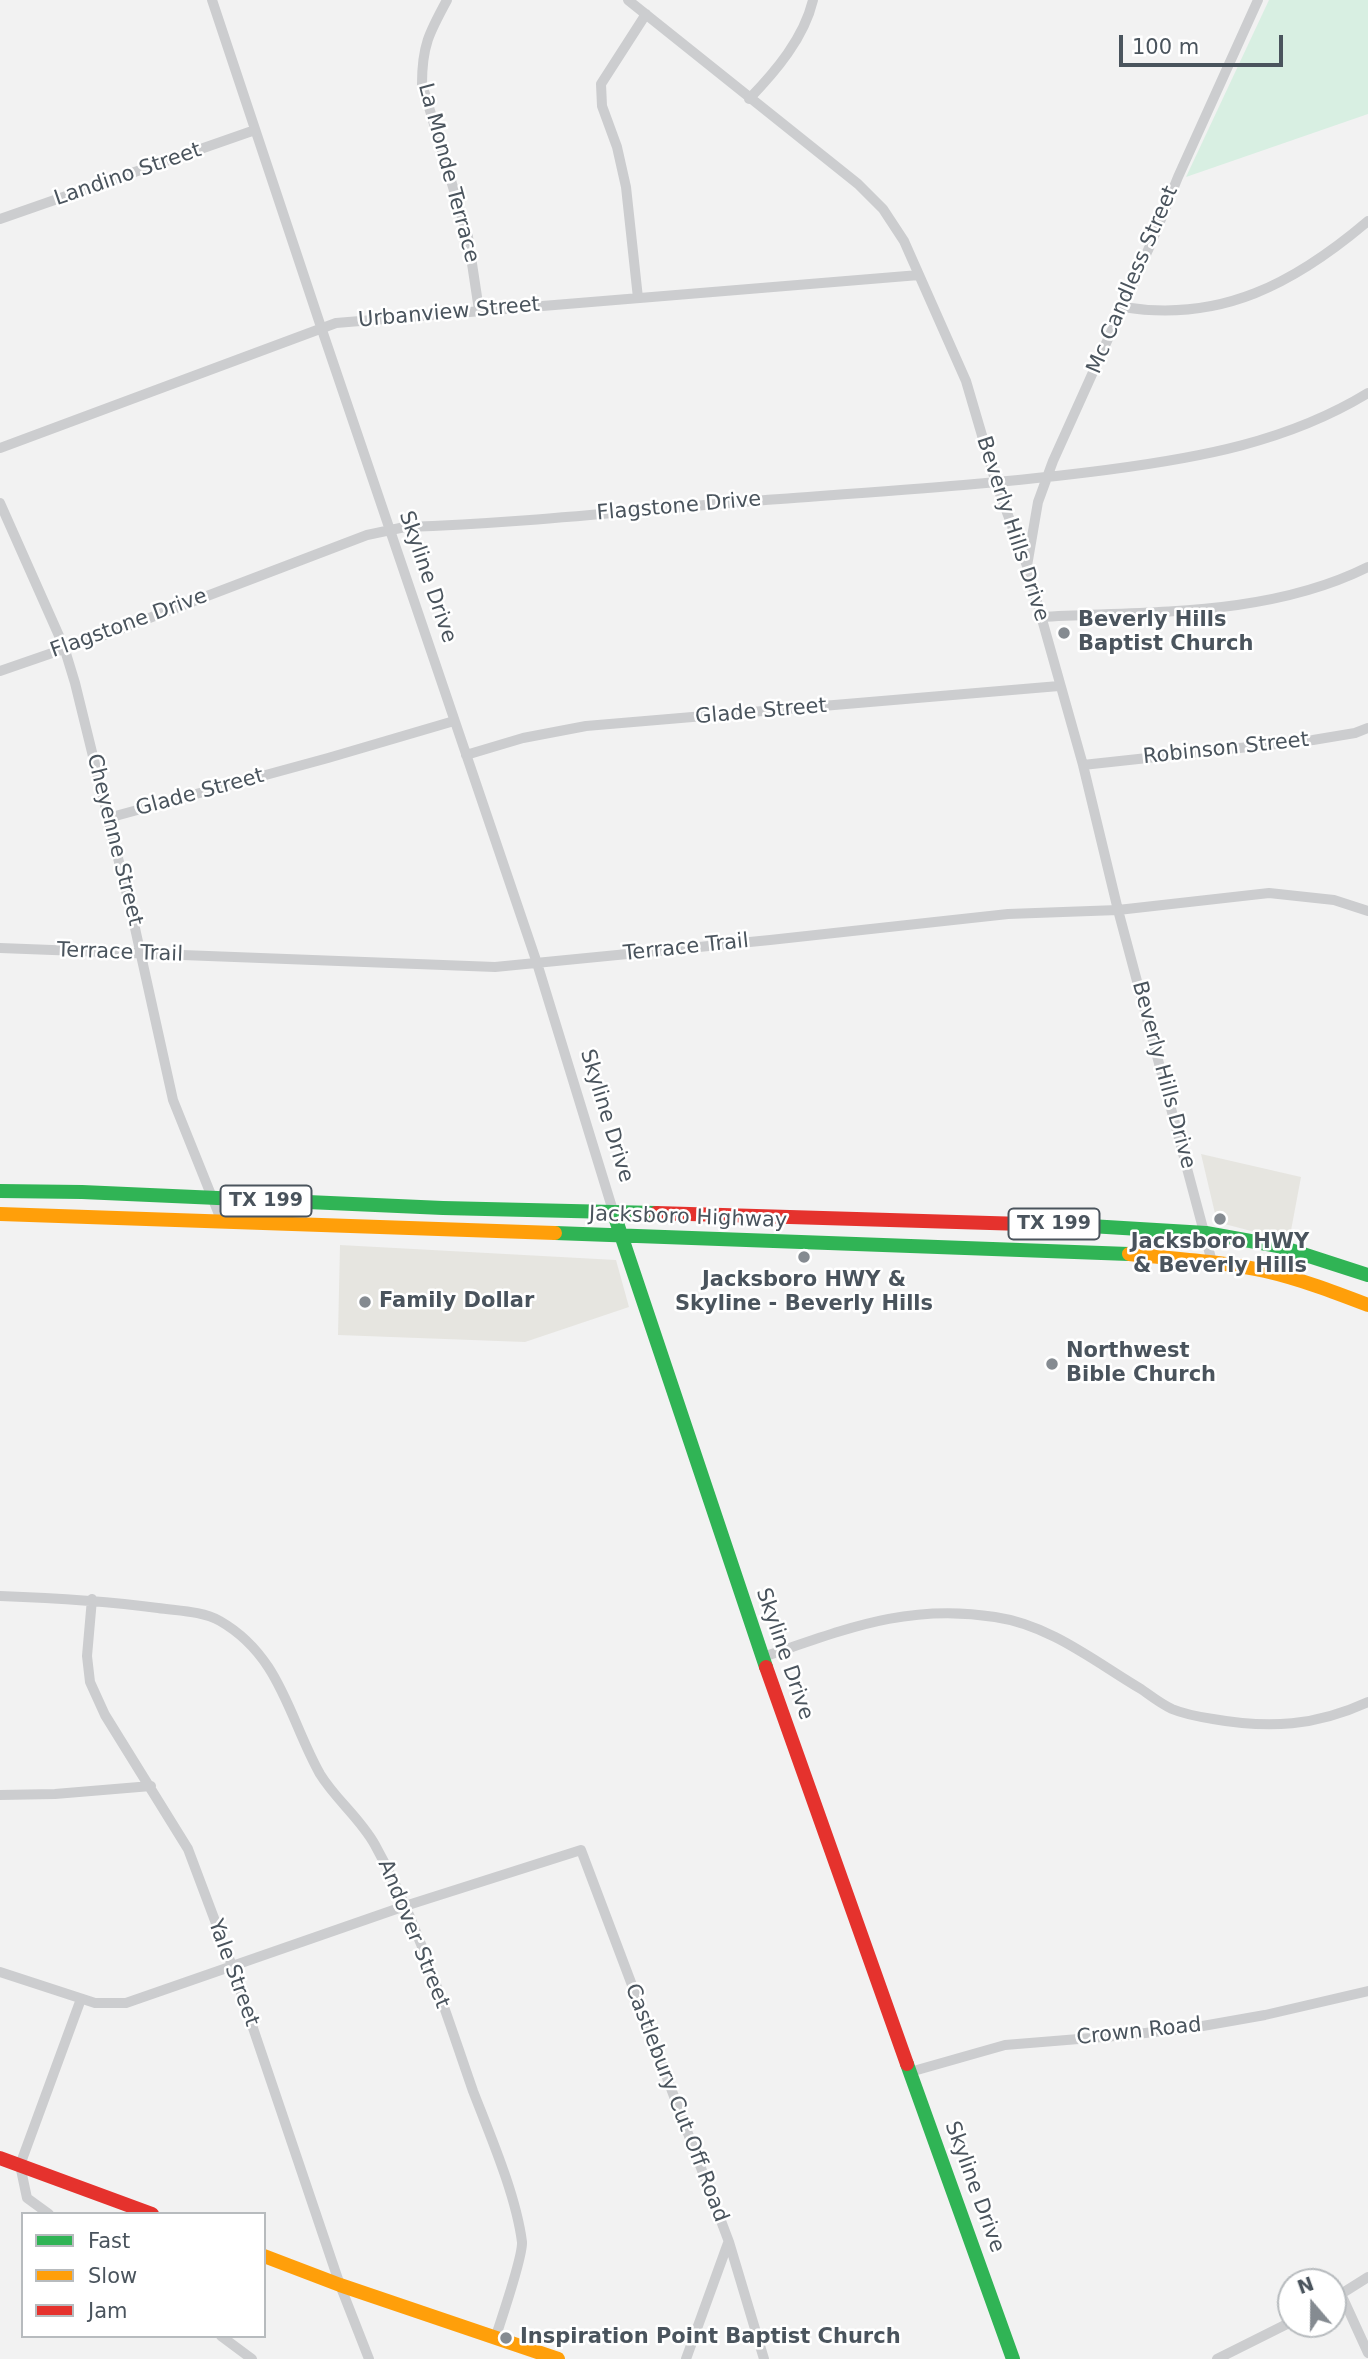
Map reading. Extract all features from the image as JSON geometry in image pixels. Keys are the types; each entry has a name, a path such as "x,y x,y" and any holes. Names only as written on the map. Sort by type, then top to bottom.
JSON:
{"main road":[{"name":"Jacksboro Highway","path":"0,1191 614,1214 1103,1226 1206,1233 1278,1246 1368,1275"},
{"path":"44,1192 44,1215"},
{"name":"Jacksboro Highway","path":"0,1214 1099,1252 1212,1262 1264,1271 1314,1284 1368,1305"},
{"name":"Skyline Drive","path":"614,1214 763,1657 1013,2359"},
{"path":"924,1248 927,1220"},
{"path":"0,2158 147,2212"},
{"path":"266,2257 340,2285 558,2359"}],"street":[{"name":"Skyline Drive","path":"212,0 537,963 614,1214"},
{"name":"La Monde Terrace","path":"447,0 426,38 422,58 422,84 468,237 479,310"},
{"name":"Beverly Hills Drive","path":"628,0 858,184 883,209 904,241 966,381 996,483 1027,566 1083,765 1118,910 1212,1262"},
{"path":"749,99 785,57 808,19 813,0"},
{"name":"Mc Candless Street","path":"1027,566 1038,502 1046,478 1258,0"},
{"path":"638,298 626,187 617,146 600,94 601,83 646,14"},
{"name":"Landino Street","path":"0,219 255,130"},
{"path":"1123,307 1168,312 1241,300 1285,280 1320,259 1368,221"},
{"name":"Urbanview Street","path":"0,448 336,323 919,275"},
{"name":"Flagstone Drive","path":"0,671 110,633 367,535 389,530 996,483 1151,465 1213,454 1308,423 1368,393"},
{"name":"Cheyenne Street","path":"0,503 64,647 141,953 173,1100 222,1222"},
{"path":"1041,617 1210,608 1272,600 1368,568"},
{"name":"Glade Street","path":"466,755 523,738 586,726 1059,686"},
{"name":"Glade Street","path":"108,818 454,721"},
{"name":"Robinson Street","path":"1083,765 1313,740 1355,733 1368,728"},
{"name":"Terrace Trail","path":"0,948 495,967 1008,914 1118,910 1269,893 1334,900 1368,911"},
{"name":"Andover Street","path":"0,1595 92,1599 200,1614 219,1621 254,1650 271,1670 285,1694 319,1772 373,1842 405,1906 517,2218 522,2246 495,2339"},
{"name":"Yale Street","path":"92,1599 87,1656 90,1682 105,1715 188,1849 232,1966 340,2285 369,2359"},
{"path":"763,1657 845,1628 891,1618 946,1612 996,1617 1048,1633 1077,1648 1172,1709 1205,1718 1248,1725 1287,1725 1319,1720 1368,1702"},
{"path":"0,1795 55,1794 150,1786"},
{"name":"Castlebury Cut Off Road","path":"405,1906 581,1850 729,2242 764,2359"},
{"path":"0,1972 96,2003 126,2003 405,1906"},
{"name":"Crown Road","path":"910,2072 1004,2045 1197,2027 1265,2015 1368,1991"},
{"path":"46,2212 27,2198 20,2165 77,1997"},
{"path":"686,2359 729,2242"},
{"path":"1347,2290 1368,2277"},
{"path":"1347,2314 1368,2353"},
{"path":"1217,2359 1277,2329"},
{"path":"224,2338 252,2359"}],"shaded area":[{"path":"1201,1154 1301,1177 1289,1241 1217,1222"},
{"path":"340,1245 616,1260 629,1307 525,1342 338,1335"}],"green space":[{"path":"1269,0 1368,0 1368,114 1186,177"}],"traffic: fast":[{"path":"0,1191 82,1192 443,1208 656,1213"},
{"path":"614,1214 766,1667"},
{"path":"1090,1226 1206,1233 1278,1246 1368,1275"},
{"path":"555,1233 1129,1254"},
{"path":"907,2064 1013,2359"}],"traffic: slow":[{"path":"0,1214 555,1233"},
{"path":"1129,1254 1265,1271 1368,1305"},
{"path":"266,2257 340,2285 558,2359"}],"traffic: jam":[{"path":"656,1213 1090,1226"},
{"path":"766,1667 907,2064"},
{"path":"0,2158 147,2212"}],"place":[{"name":"Beverly Hills Baptist Church","path":"1064,633"},
{"name":"Jacksboro HWY & Beverly Hills","path":"1220,1219"},
{"name":"Jacksboro HWY & Skyline - Beverly Hills","path":"804,1257"},
{"name":"Family Dollar","path":"365,1302"},
{"name":"Northwest Bible Church","path":"1052,1364"},
{"name":"Inspiration Point Baptist Church","path":"506,2338"}]}
